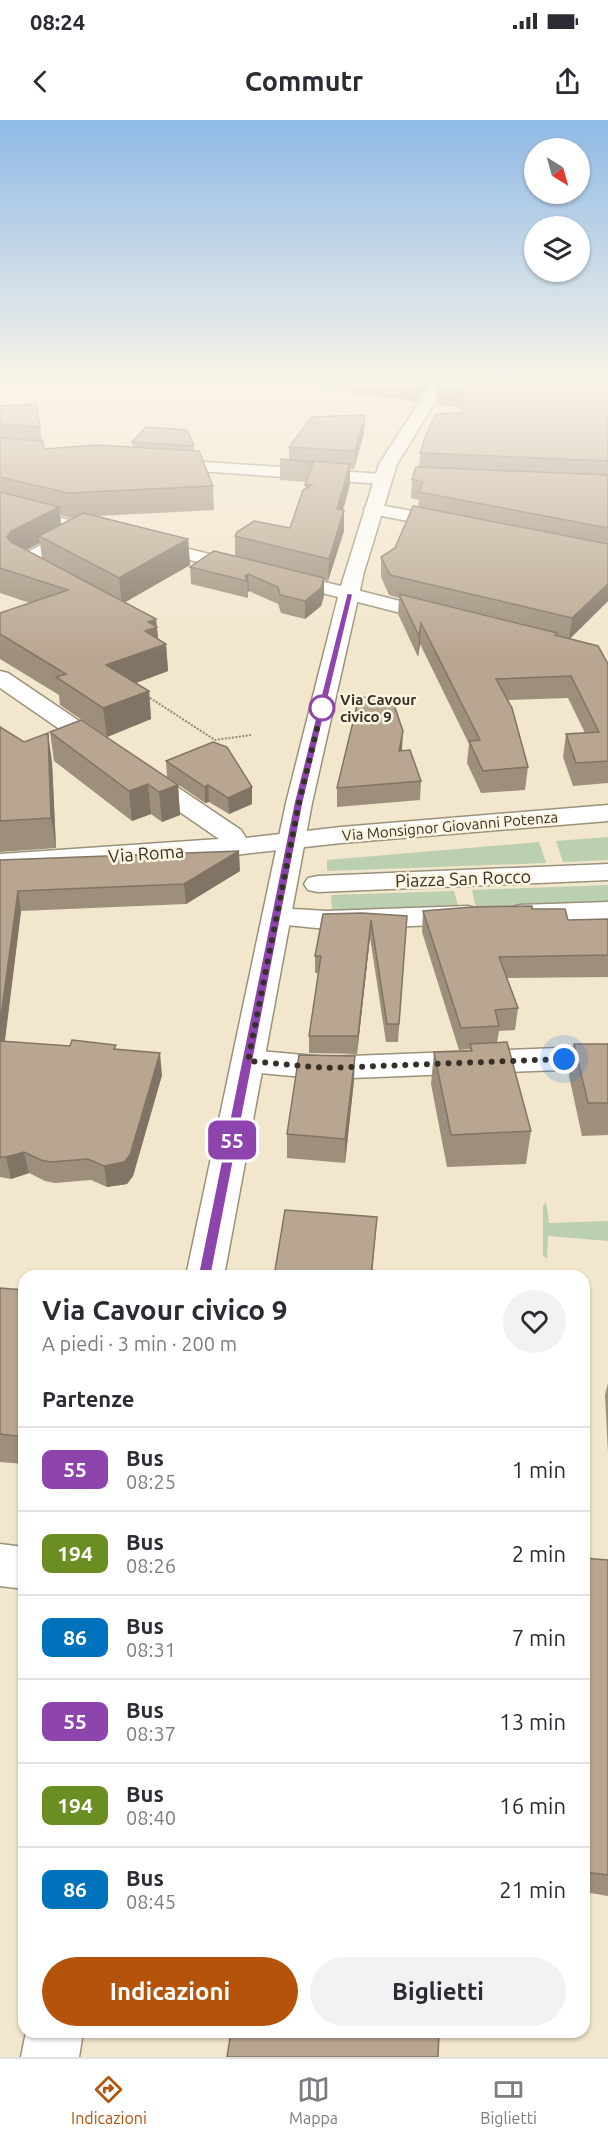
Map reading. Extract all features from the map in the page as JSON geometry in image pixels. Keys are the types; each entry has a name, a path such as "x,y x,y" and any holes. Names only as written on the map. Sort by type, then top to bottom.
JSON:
{"street":[{"path":"310,473 407,478"},
{"path":"206,1270 291,840 349,594 384,473"},
{"path":"0,508 465,623"},
{"path":"373,509 474,528"},
{"path":"65,584 23,562 83,529"},
{"path":"0,678 232,836 234,847"},
{"name":"Via Monsignor Giovanni Potenza","path":"291,840 608,813"},
{"name":"Via Roma","path":"0,862 234,847 291,840"},
{"name":"Piazza San Rocco","path":"318,884 608,872"},
{"path":"276,917 327,920 608,910"},
{"path":"248,1061 326,1068 608,1057"},
{"path":"0,1565 18,1567"},
{"path":"50,2057 54,2038"}],"path":[{"path":"138,691 215,740 251,735"}],"green space":[{"path":"608,837 608,860 563,862 556,841"},
{"path":"539,842 546,863 327,871 327,860"},
{"path":"608,885 608,903 476,909 472,890"},
{"path":"454,891 459,909 332,914 331,895"},
{"path":"546,1202 549,1223 608,1221 608,1241 548,1236 547,1259 543,1256 543,1206"}],"building":[{"path":"0,473 208,473 213,486 68,493 0,477"},
{"path":"309,473 347,473 337,509 344,510 329,559 235,536 237,532 254,521 290,528 303,490 312,485 305,485"},
{"path":"414,473 608,475 608,528 419,492 423,482 412,479"},
{"path":"0,492 59,507 11,531 7,537 11,542 156,619 148,622 157,627 145,631 166,644 106,665 149,691 103,708 56,677 66,674 0,634 0,613 68,590 0,568"},
{"path":"413,506 608,544 608,584 572,618 390,575 381,557 395,548"},
{"path":"83,513 188,539 119,578 39,536"},
{"path":"214,551 324,578 321,588 305,601 280,595 278,587 248,574 245,576 247,581 190,567"},
{"path":"399,594 557,633 555,635 598,646 608,664 608,761 576,763 566,734 599,732 571,676 496,679 512,708 528,767 483,771 469,741 480,740 421,623 419,636"},
{"path":"359,697 392,699 403,731 399,751 410,750 421,781 337,788"},
{"path":"81,720 178,785 159,792 148,784 129,791 50,732"},
{"path":"0,727 24,742 48,733 51,818 0,821"},
{"path":"213,742 227,747 252,787 228,798 208,785 205,787 166,761"},
{"path":"239,851 184,884 18,891 0,1023 0,860"},
{"path":"532,906 532,909 565,909 568,920 608,919 608,955 499,957 518,1008 495,1010 499,1026 461,1028 423,911"},
{"path":"362,913 407,916 399,1024 387,1024 371,920 358,1036 309,1036 321,956 315,956 323,914"},
{"path":"72,1040 116,1045 114,1049 160,1053 130,1155 124,1162 104,1166 88,1159 51,1162 24,1152 0,1157 0,1041 70,1046"},
{"path":"507,1042 531,1131 451,1135 434,1052 472,1051 470,1044"},
{"path":"574,1044 608,1044 608,1103 588,1103"},
{"path":"299,1055 355,1056 345,1139 287,1134"},
{"path":"285,1210 377,1217 372,1270 275,1270"},
{"path":"0,1288 18,1290 18,1436 0,1434"},
{"path":"590,1558 608,1560 608,1875 590,1873"},
{"path":"230,2038 439,2038 438,2057 227,2057"}],"bus line":[{"name":"55","path":"206,1270 299,803 349,594"}],"place":[{"name":"Via Cavour civico 9","path":"322,708"}],"route":[{"path":"322,708 299,803 248,1061 326,1068 564,1059"}]}
